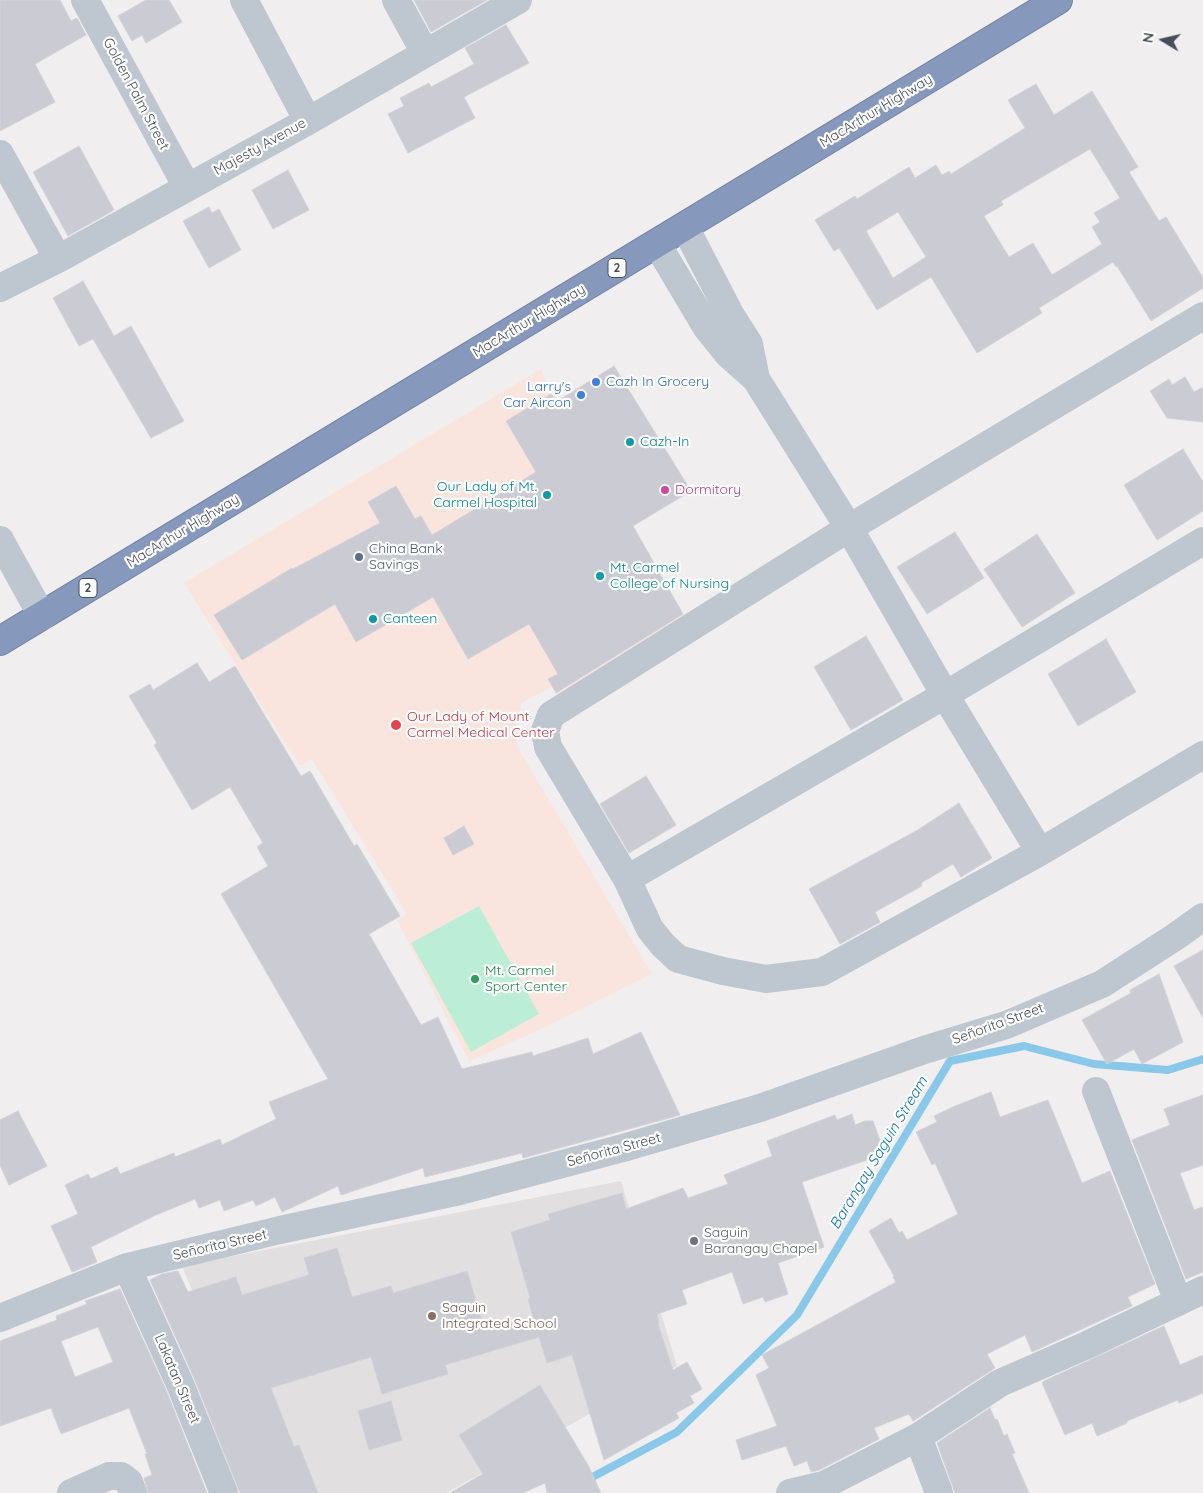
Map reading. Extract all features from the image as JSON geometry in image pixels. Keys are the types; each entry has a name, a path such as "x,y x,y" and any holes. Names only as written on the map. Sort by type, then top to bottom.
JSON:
{"highway":[{"name":"MacArthur Highway","path":"0,641 1058,0"}],"street":[{"name":"Golden Palm Street","path":"85,0 187,187"},
{"path":"244,0 308,121"},
{"path":"396,0 425,53"},
{"name":"Majesty Avenue","path":"0,288 58,259 308,121 518,0"},
{"path":"0,154 58,259"},
{"path":"685,227 730,314 749,344 756,379"},
{"path":"657,244 707,328 728,354 756,379 849,528 945,695 1040,852"},
{"path":"707,328 730,314"},
{"path":"1203,316 849,528 551,715 545,731 548,747 627,879 650,929 678,959 723,971 766,979 822,972 1040,852 1203,755"},
{"path":"0,540 42,616"},
{"path":"627,879 945,695 1203,541"},
{"name":"Señorita Street","path":"0,1318 126,1267 280,1230 460,1191 623,1148 760,1108 924,1050 1006,1025 1102,984 1203,917"},
{"path":"1096,1091 1178,1301"},
{"name":"Lakatan Street","path":"126,1267 180,1384 224,1493"},
{"path":"790,1493 824,1485 918,1437 1000,1383 1087,1345 1203,1290"},
{"path":"918,1437 939,1493"},
{"path":"71,1493 109,1476 121,1476 129,1482 133,1493"}],"shaded area":[{"name":"Our Lady of Mount Carmel Medical Center","path":"541,369 551,394 607,489 624,510 686,620 558,696 552,687 521,703 517,746 652,974 541,1029 469,1061 397,920 407,914 312,759 300,766 184,583"},
{"name":"Saguin Integrated School","path":"621,1181 677,1366 446,1493 277,1493 182,1266"}],"green space":[{"name":"Mt. Carmel Sport Center","path":"479,906 539,1014 471,1052 411,943"}],"building":[{"path":"0,0 60,0 71,21 77,18 86,35 35,64 55,102 0,131"},
{"path":"146,0 169,0 182,22 146,43 142,35 132,41 118,16"},
{"path":"414,0 487,0 431,32"},
{"path":"506,25 529,63 464,97 475,118 408,153 388,114 404,106 400,98 429,83 431,87 474,64 465,48"},
{"path":"1036,84 1054,115 1092,91 1138,167 1129,172 1159,221 1166,217 1203,278 1203,288 1151,321 1113,262 1039,308 1042,313 977,353 931,277 877,310 839,248 834,251 815,220 855,196 857,199 909,167 915,178 936,165 942,175 949,171 951,174 1025,128 1008,100","holes":["1090,149 1120,198 1094,213 1100,222 1092,227 1102,244 1052,275 1033,243 1009,257 984,216 1003,205 1001,201","898,212 926,257 893,278 866,231"]},
{"path":"79,146 114,210 68,236 33,172"},
{"path":"288,170 309,210 273,229 252,190"},
{"path":"209,207 212,213 219,209 241,250 209,268 183,221"},
{"path":"83,281 114,336 131,326 184,421 151,438 93,339 79,346 53,298"},
{"path":"614,366 691,491 633,526 683,614 556,693 548,679 558,674 529,624 468,659 433,597 356,642 335,604 242,660 214,615 292,568 380,523 368,502 396,486 415,519 421,516 432,535 536,472 506,421 551,394 556,402"},
{"path":"1185,377 1194,392 1203,387 1203,422 1167,418 1150,391 1169,379 1172,385"},
{"path":"1183,449 1203,482 1203,511 1157,540 1124,485"},
{"path":"955,532 984,578 927,614 897,567"},
{"path":"1037,534 1075,593 1022,627 984,569"},
{"path":"866,636 903,700 851,730 814,667"},
{"path":"1106,639 1136,692 1078,726 1048,674"},
{"path":"197,663 209,682 235,666 301,776 310,771 354,846 357,844 400,916 369,934 421,1025 438,1017 462,1069 532,1052 533,1056 588,1038 593,1054 641,1032 680,1115 523,1158 522,1153 425,1177 423,1168 341,1195 338,1186 282,1212 275,1197 256,1206 253,1200 224,1211 220,1200 199,1208 195,1199 156,1215 91,1247 97,1262 72,1272 51,1226 78,1214 65,1185 88,1174 91,1179 117,1167 120,1174 174,1153 175,1157 220,1139 222,1145 276,1119 269,1102 328,1079 221,894 268,866 257,847 263,843 230,787 192,810 154,745 157,743 129,696 150,684 153,690"},
{"path":"646,776 676,825 629,853 600,804"},
{"path":"959,803 992,858 961,877 953,864 921,883 922,886 875,912 880,922 840,944 809,889 916,831"},
{"path":"464,826 474,844 453,855 444,838"},
{"path":"1203,950 1203,1018 1174,966"},
{"path":"1159,974 1183,1042 1142,1064 1134,1049 1107,1064 1082,1020 1131,993 1130,990"},
{"path":"991,1092 1000,1117 1048,1100 1082,1183 1110,1171 1155,1284 1128,1297 1132,1306 1032,1352 1025,1335 987,1354 995,1368 913,1421 909,1414 874,1428 879,1439 819,1470 811,1472 807,1461 794,1466 786,1446 742,1460 736,1440 777,1426 756,1375 769,1368 762,1355 896,1282 869,1231 891,1218 899,1233 902,1231 907,1240 958,1214 935,1163 932,1165 916,1132 937,1122 934,1116"},
{"path":"1203,1095 1203,1165 1180,1173 1194,1210 1203,1207 1203,1272 1186,1279 1132,1140 1170,1125 1164,1109"},
{"path":"18,1111 47,1166 9,1185 0,1165 0,1120"},
{"path":"852,1114 855,1125 865,1121 873,1121 885,1154 802,1182 824,1247 778,1263 788,1294 765,1302 763,1297 743,1304 732,1272 682,1290 687,1304 657,1314 658,1324 673,1370 687,1362 702,1389 690,1396 694,1403 676,1413 679,1418 604,1460 572,1355 547,1363 539,1337 445,1365 448,1374 382,1394 371,1357 271,1388 294,1447 299,1445 318,1493 240,1493 194,1378 150,1280 162,1274 178,1271 188,1292 236,1277 242,1295 309,1275 304,1258 337,1248 352,1297 391,1286 393,1293 467,1271 485,1331 533,1317 528,1299 530,1298 511,1232 550,1220 548,1214 622,1193 626,1209 683,1188 688,1198 728,1184 724,1175 772,1156 767,1141 835,1115 837,1120"},
{"path":"120,1289 166,1390 207,1493 148,1493 144,1478 152,1475 145,1454 147,1454 129,1408 61,1434 51,1408 0,1426 0,1341 57,1320 56,1316 87,1304 85,1301","holes":["98,1327 113,1362 75,1377 61,1341"]},
{"path":"1164,1326 1180,1365 1203,1355 1203,1393 1179,1403 1178,1400 1127,1421 1127,1423 1097,1436 1092,1423 1065,1435 1042,1383"},
{"path":"540,1385 588,1465 601,1493 547,1493 545,1483 523,1493 450,1493 483,1474 459,1435"},
{"path":"391,1401 402,1440 369,1450 358,1411"},
{"path":"990,1408 1004,1436 1007,1434 1015,1453 1012,1454 1029,1493 955,1493 937,1443"}],"waterway":[{"name":"Barangay Saguin Stream","path":"585,1481 677,1432 797,1315 950,1061 1024,1046 1094,1064 1168,1070 1203,1059"}],"place":[{"name":"Cazh In Grocery","path":"596,382"},
{"name":"Larry's Car Aircon","path":"581,395"},
{"name":"Cazh-In","path":"630,442"},
{"name":"Dormitory","path":"665,490"},
{"name":"Our Lady of Mt. Carmel Hospital","path":"547,495"},
{"name":"China Bank Savings","path":"359,557"},
{"name":"Mt. Carmel College of Nursing","path":"600,576"},
{"name":"Canteen","path":"373,619"},
{"name":"Our Lady of Mount Carmel Medical Center","path":"396,725"},
{"name":"Mt. Carmel Sport Center","path":"475,979"},
{"name":"Saguin Barangay Chapel","path":"694,1241"},
{"name":"Saguin Integrated School","path":"432,1316"}]}
